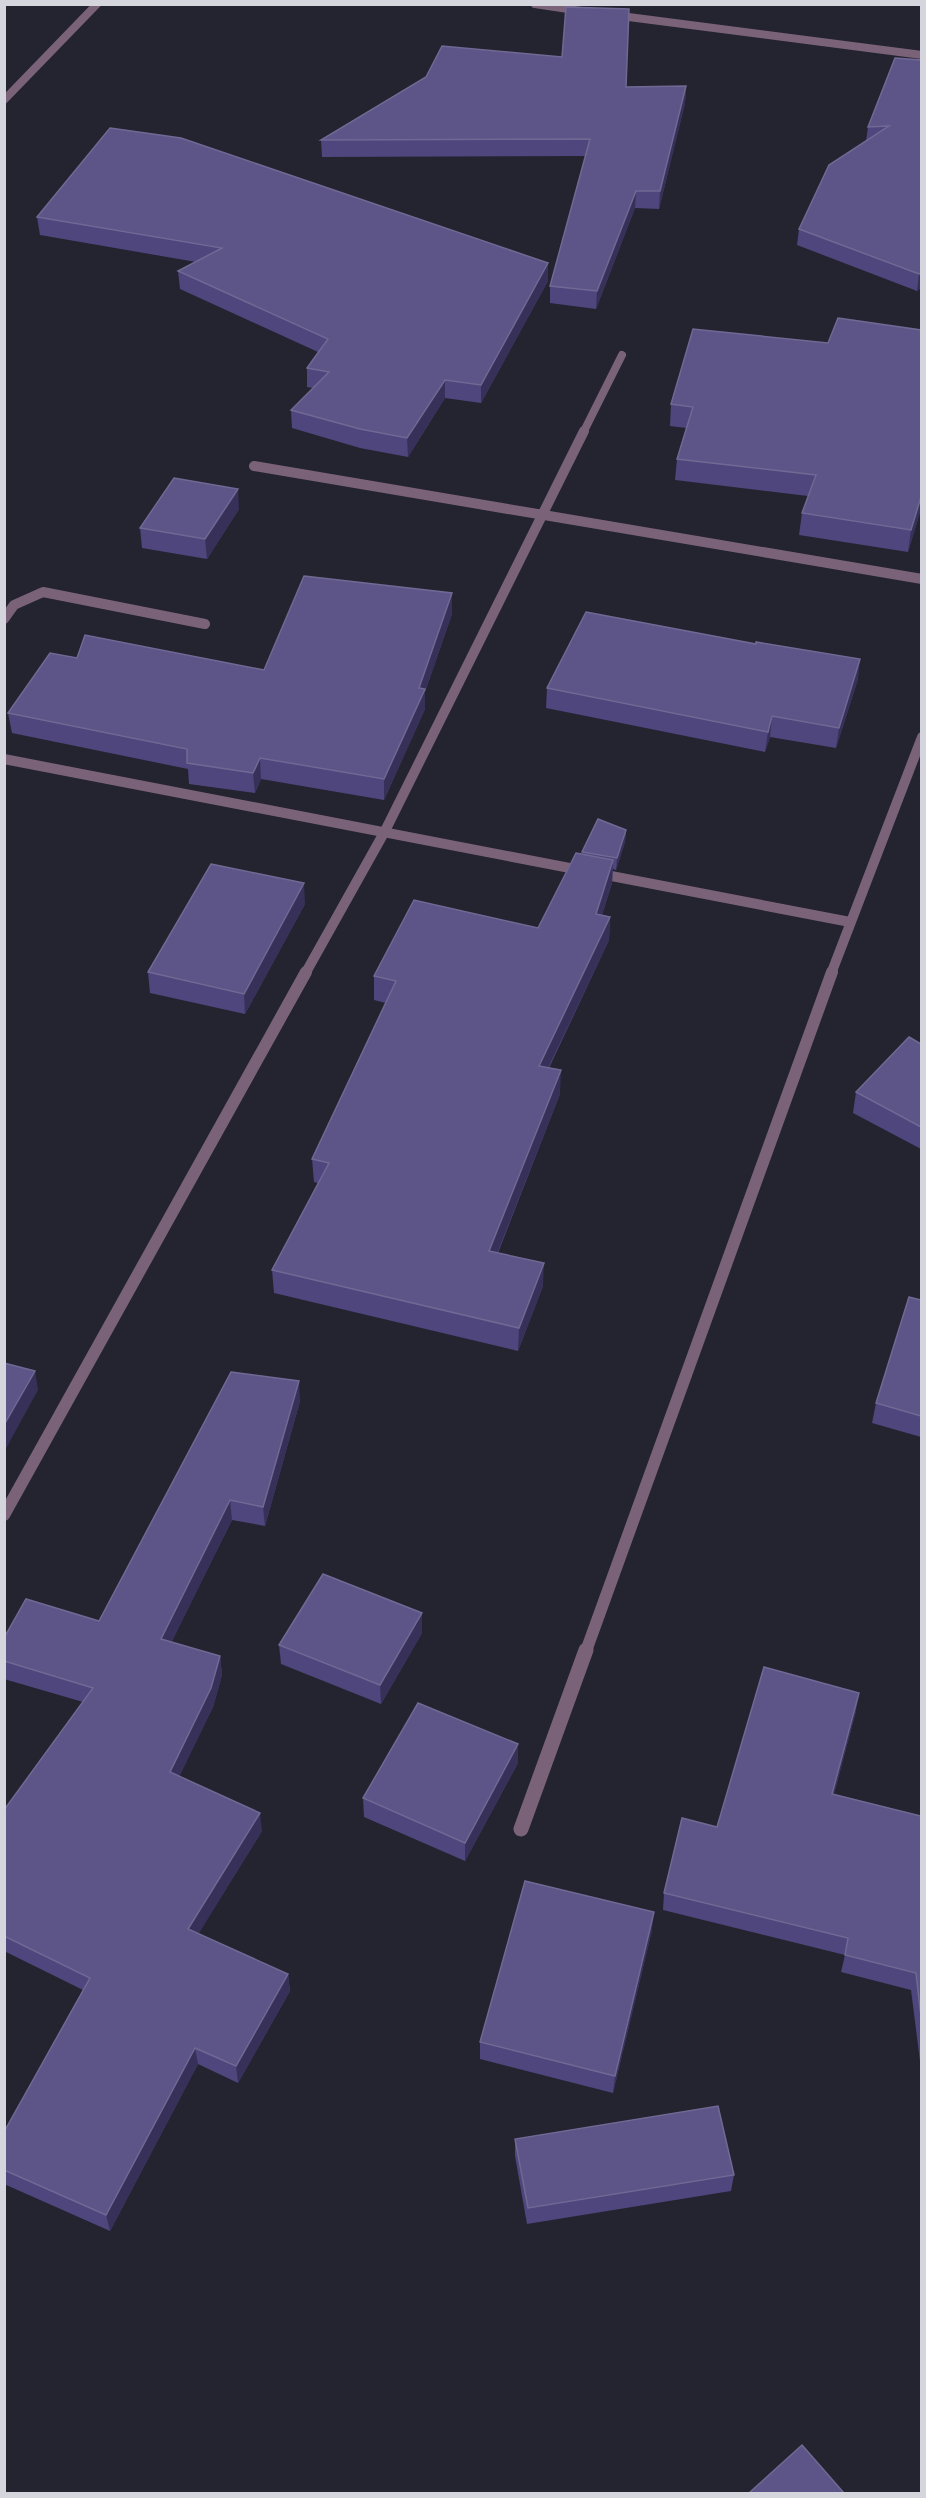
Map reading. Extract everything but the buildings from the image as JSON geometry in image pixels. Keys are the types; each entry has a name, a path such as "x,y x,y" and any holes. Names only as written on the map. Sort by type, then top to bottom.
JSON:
{"street":[{"path":"4,100 97,4"},
{"path":"535,4 593,12"},
{"path":"605,14 921,55"},
{"path":"4,1515 385,831 622,354"},
{"path":"254,466 921,579"},
{"path":"4,619 14,605 43,592 205,624"},
{"path":"521,1828 850,922 921,737"},
{"path":"4,759 850,922"}]}
